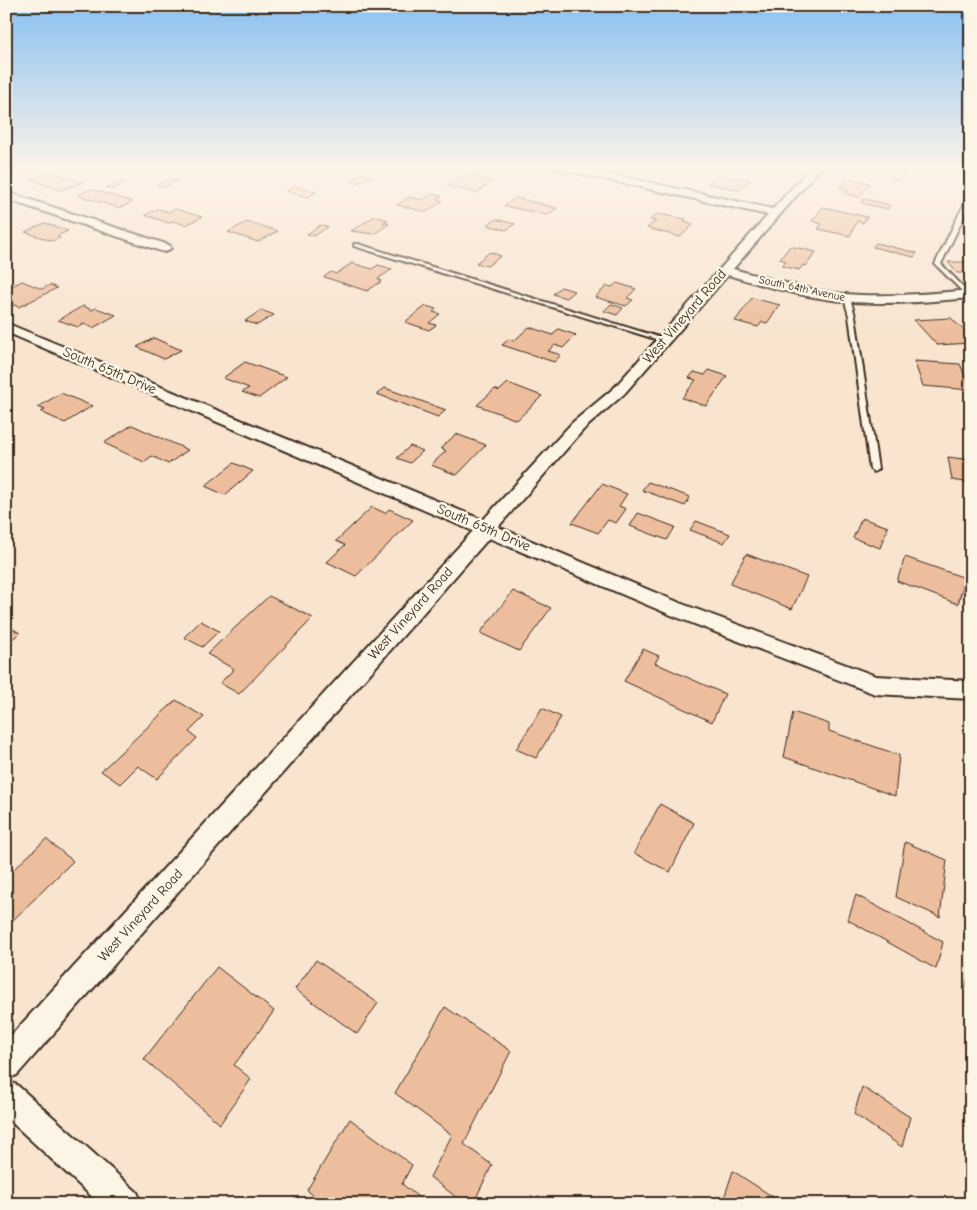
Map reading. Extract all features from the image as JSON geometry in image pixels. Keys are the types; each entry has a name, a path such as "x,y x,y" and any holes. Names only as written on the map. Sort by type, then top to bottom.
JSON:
{"street":[{"path":"88,222 165,248"},
{"name":"West Vineyard Road","path":"6,1064 578,426 618,390 767,222"},
{"name":"South 64th Avenue","path":"724,270 808,292 847,298 907,300 970,295"},
{"name":"South 65th Drive","path":"6,327 678,610 875,685 971,690"},
{"path":"6,1096 125,1204"}],"lane":[{"path":"960,222 938,264 970,295"},
{"path":"356,245 664,340"},
{"path":"847,298 852,316 874,468"}],"building":[{"path":"178,222 191,222 186,225"},
{"path":"246,222 278,231 258,242 228,232"},
{"path":"365,222 389,224 374,234 351,231"},
{"path":"491,222 515,224 506,230 487,225"},
{"path":"654,222 694,224 680,237 647,228"},
{"path":"817,222 856,222 850,236 818,229 822,224"},
{"path":"45,223 68,231 57,236 60,238 52,241 25,232"},
{"path":"321,225 328,227 314,236 307,234"},
{"path":"876,243 917,253 914,257 873,247"},
{"path":"790,246 816,252 806,266 803,265 799,270 782,266 786,261 780,259"},
{"path":"490,252 501,256 487,266 476,263"},
{"path":"948,262 967,262 971,267 971,273 957,273"},
{"path":"352,263 372,269 378,265 392,269 378,279 382,281 367,291 324,277 331,272 336,274"},
{"path":"22,281 42,289 50,285 57,288 19,307 8,303 13,301 6,298 6,289"},
{"path":"617,283 636,289 627,298 633,300 626,306 595,297 607,286 612,287"},
{"path":"561,287 574,291 566,298 553,294"},
{"path":"752,298 780,305 767,323 762,322 758,327 735,321"},
{"path":"611,304 623,308 617,315 604,311"},
{"path":"83,306 116,315 93,328 84,324 78,327 58,320"},
{"path":"426,306 436,309 433,312 440,314 429,323 436,325 429,330 405,322"},
{"path":"261,310 274,315 257,325 245,321"},
{"path":"951,318 971,337 971,343 937,345 914,320"},
{"path":"529,327 553,335 558,329 576,335 563,348 555,345 548,351 561,355 554,362 502,345 509,339 514,341"},
{"path":"154,338 181,350 164,359 137,347"},
{"path":"914,361 960,364 971,390 923,386"},
{"path":"245,362 287,377 259,398 242,392 249,388 223,378"},
{"path":"709,370 727,376 706,406 682,398 696,380 689,378 694,372 705,375"},
{"path":"508,383 542,396 517,420 477,405 495,389 499,391"},
{"path":"385,388 446,410 438,417 377,394"},
{"path":"61,393 92,406 65,423 41,412 45,410 38,407"},
{"path":"132,425 188,450 168,464 152,456 144,462 104,443"},
{"path":"456,434 486,445 457,475 431,465 446,451 441,448"},
{"path":"410,446 423,451 410,463 397,458"},
{"path":"948,457 971,460 971,483 952,480"},
{"path":"234,463 253,471 225,495 205,486"},
{"path":"648,482 690,497 685,506 642,490"},
{"path":"602,484 627,494 619,506 626,509 616,523 608,520 598,533 572,523"},
{"path":"372,507 385,513 389,509 413,520 356,576 327,562 345,545 336,541"},
{"path":"638,513 675,527 667,540 630,526"},
{"path":"969,516 971,517 971,547 966,546"},
{"path":"862,518 888,527 880,548 853,538"},
{"path":"696,521 730,534 724,543 690,530"},
{"path":"746,554 807,577 792,609 730,584"},
{"path":"905,557 965,578 958,604 897,581"},
{"path":"513,591 551,608 519,651 480,633"},
{"path":"269,596 313,618 239,694 220,683 234,669 207,654"},
{"path":"201,621 219,631 202,647 184,637"},
{"path":"6,625 20,633 6,644"},
{"path":"643,649 659,656 655,663 725,694 712,722 624,681"},
{"path":"176,700 204,717 189,732 197,738 157,779 138,766 120,784 101,771"},
{"path":"542,708 561,717 536,758 516,749"},
{"path":"793,712 829,724 829,731 899,755 895,796 784,757"},
{"path":"660,804 694,823 670,872 634,853"},
{"path":"46,839 73,861 6,927 6,867 12,871"},
{"path":"905,842 947,860 940,917 896,897"},
{"path":"856,895 943,942 936,969 848,920"},
{"path":"316,960 378,1003 357,1034 295,989"},
{"path":"971,966 971,991 965,988"},
{"path":"217,967 274,1011 234,1065 251,1079 220,1124 144,1059"},
{"path":"445,1007 511,1051 464,1144 492,1165 473,1204 465,1204 430,1177 452,1135 395,1093"},
{"path":"862,1087 910,1117 902,1147 854,1114"},
{"path":"350,1119 412,1165 402,1184 427,1204 323,1204 307,1190"},
{"path":"733,1171 784,1204 722,1204"}]}
